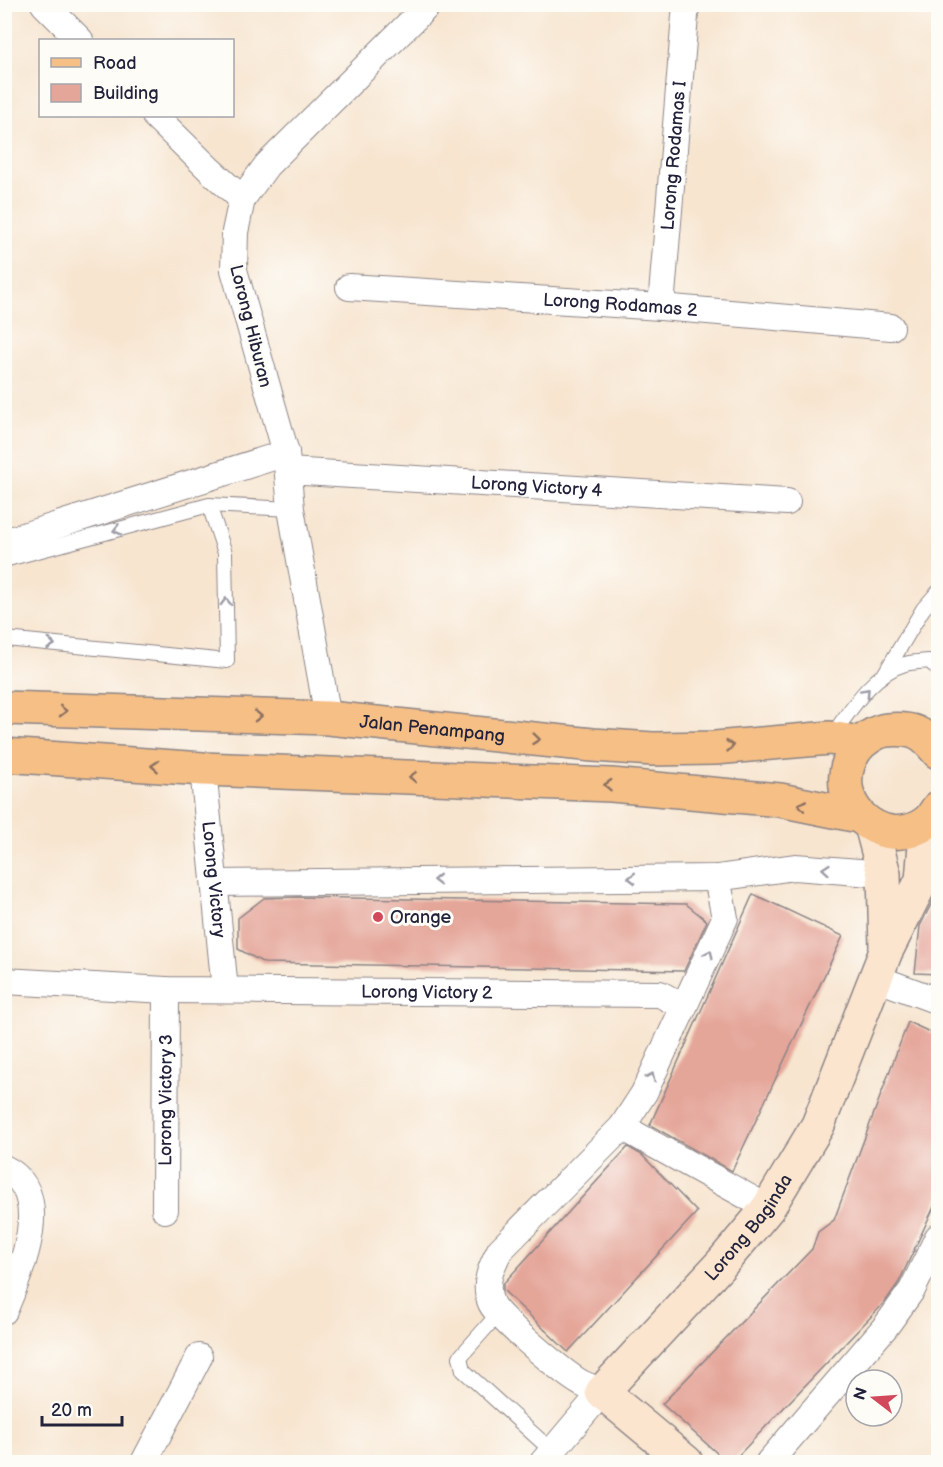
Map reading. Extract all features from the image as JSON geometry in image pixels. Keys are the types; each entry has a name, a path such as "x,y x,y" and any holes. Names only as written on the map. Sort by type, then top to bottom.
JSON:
{"main road":[{"name":"Jalan Penampang","path":"4,708 328,718 653,749 845,741"},
{"path":"865,821 848,799 845,779 849,759 845,741 881,731 905,729 935,742"},
{"path":"4,755 203,769 611,785 682,790 780,800 865,821 890,831 909,830 933,815"}],"street":[{"path":"44,4 79,39"},
{"name":"Lorong Hiburan","path":"328,718 291,509 287,462 234,270 235,232 242,199 267,165 429,4"},
{"name":"Lorong Rodamas I","path":"661,307 686,4"},
{"path":"156,117 242,199"},
{"name":"Lorong Rodamas 2","path":"349,287 661,307 891,327"},
{"path":"4,542 287,462"},
{"name":"Lorong Victory 4","path":"287,462 787,502"},
{"name":"Lorong Victory","path":"203,769 225,990"},
{"name":"Lorong Baginda","path":"548,1457 602,1392 721,1264 768,1208 818,1125 881,964 930,880 933,815"},
{"name":"Lorong Baginda","path":"865,821 884,874 881,964"},
{"path":"215,882 717,878 795,867 884,874"},
{"path":"686,1462 602,1392 580,1382 498,1314 491,1305 487,1286 492,1265 500,1250 622,1127 644,1093 725,918 717,878"},
{"path":"881,964 939,1001"},
{"name":"Lorong Victory 2","path":"4,981 166,990 660,994 684,1007"},
{"name":"Lorong Victory 3","path":"165,1210 166,990"},
{"path":"622,1127 768,1208"},
{"path":"4,1168 21,1179 29,1193 31,1230 23,1265 4,1311"},
{"path":"769,1462 886,1326 912,1290 939,1237"},
{"path":"144,1462 199,1357"}],"lane":[{"path":"4,560 209,505 291,509"},
{"path":"4,626 6,639 227,661 225,553 209,505"},
{"path":"845,741 864,693 885,673 923,609 939,592"},
{"path":"885,673 904,664 929,661 939,669"},
{"path":"498,1314 460,1357 460,1364 548,1457"}],"building":[{"path":"939,889 939,974 915,973 920,926"},
{"path":"753,894 843,936 732,1171 650,1125"},
{"path":"264,898 686,904 707,921 684,971 264,963 238,949 238,918"},
{"path":"908,1022 939,1036 939,1196 899,1282 885,1302 732,1462 727,1462 662,1404 812,1249 818,1232 834,1220"},
{"path":"628,1147 642,1155 697,1212 568,1352 503,1290 503,1284"}],"place":[{"name":"Orange","path":"378,917"}]}
